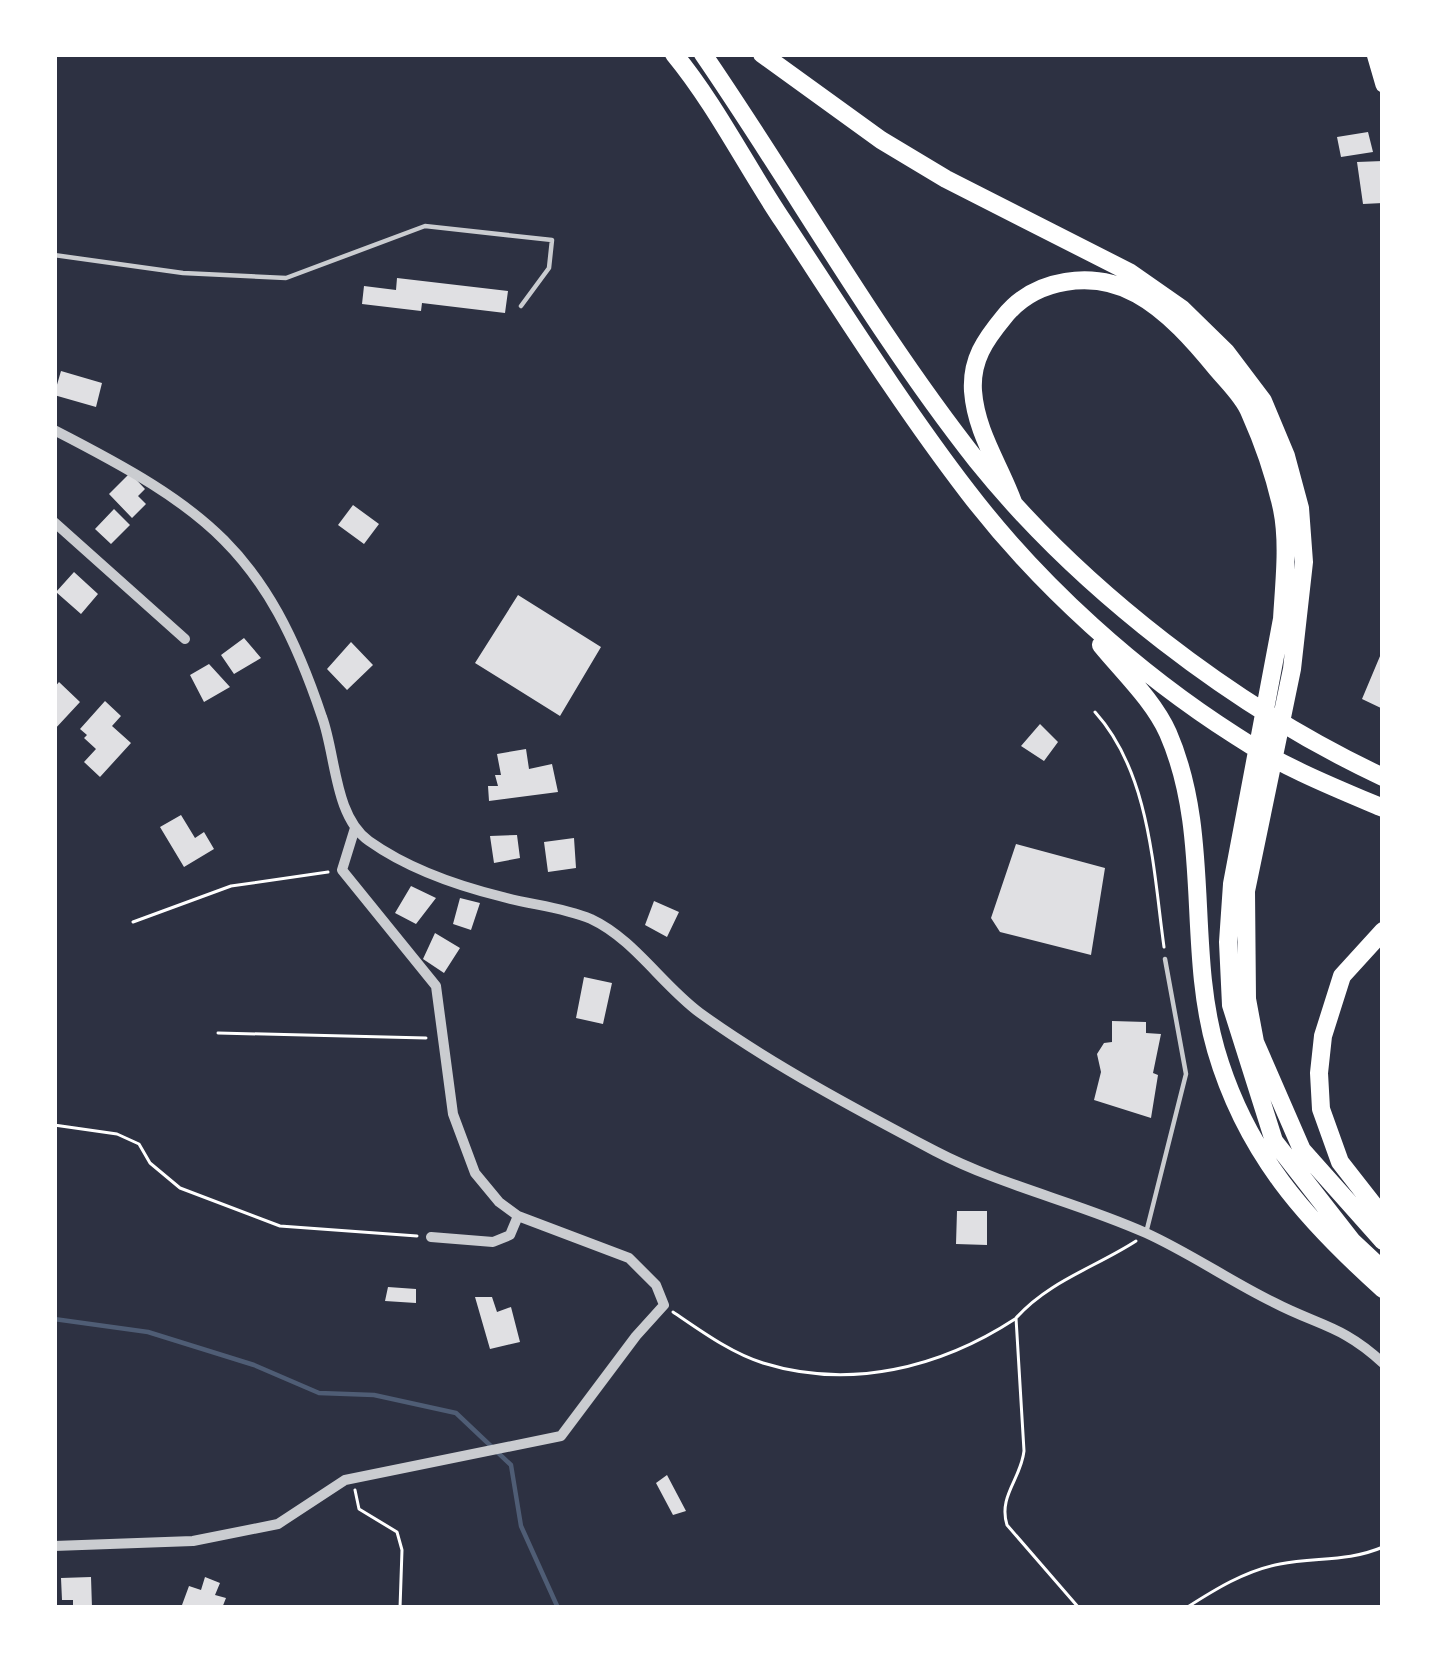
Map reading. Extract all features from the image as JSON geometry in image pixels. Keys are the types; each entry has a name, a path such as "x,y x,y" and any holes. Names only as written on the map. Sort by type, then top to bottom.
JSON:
{"highway":[{"path":"674,54 969,494 1057,589 1125,653 1238,738 1383,808"},
{"path":"703,54 944,418 1013,502 1122,605 1242,699 1307,740 1383,777"},
{"path":"762,54 881,140 946,179 1130,272 1182,309 1226,352 1263,401 1286,456 1300,508 1302,598 1292,669 1232,884 1231,1005 1274,1141 1352,1241 1383,1270"},
{"path":"1013,502 999,464 980,433 974,364 983,343 1014,304 1055,282 1091,280 1136,293 1191,338 1249,408 1283,512 1282,619 1273,658 1246,890 1247,999 1255,1042 1302,1150 1383,1241"},
{"path":"1057,589 1167,730 1193,822 1205,1000 1229,1086 1270,1166 1296,1204 1383,1288"},
{"path":"1383,932 1342,976 1323,1036 1319,1073 1321,1109 1334,1148 1383,1217"}],"main road":[{"path":"1374,54 1383,85"}],"street":[{"path":"54,430 196,512 254,571 282,616 310,682 355,828 342,870 436,986 453,1114 475,1173 518,1216 629,1258 656,1286 664,1305 561,1436 345,1480 278,1524 193,1541 54,1546"},
{"path":"54,522 185,639"},
{"path":"355,828 400,859 453,881 593,920 628,945 706,1018 935,1151 991,1177 1146,1233 1276,1304 1355,1338 1383,1363"},
{"path":"431,1238 493,1242 510,1234 518,1216"}],"lane":[{"path":"54,254 183,273 286,278 425,226 552,240 549,268 521,306"},
{"path":"1146,1233 1186,1074 1165,959"}],"path":[{"path":"1094,712 1116,736 1137,791 1165,959"},
{"path":"133,922 231,886 342,870"},
{"path":"218,1033 440,1036"},
{"path":"54,1124 117,1134 139,1144 150,1163 180,1188 280,1226 431,1238"},
{"path":"664,1305 760,1363 846,1377 882,1373 988,1336 1056,1285 1146,1233"},
{"path":"1016,1318 1024,1451 1022,1466 1004,1502 1004,1516 1079,1608"},
{"path":"360,1477 354,1493 359,1509 397,1532 402,1550 400,1608"},
{"path":"1186,1608 1259,1570 1283,1563 1348,1559 1383,1547"}],"building":[{"path":"1368,132 1373,152 1341,157 1337,137"},
{"path":"1383,161 1383,203 1363,204 1357,162"},
{"path":"397,278 508,291 505,313 422,303 421,311 362,304 364,286 396,290"},
{"path":"61,371 102,383 96,407 54,395"},
{"path":"130,473 145,489 138,496 146,504 132,518 109,494"},
{"path":"353,505 379,524 364,544 338,525"},
{"path":"114,509 130,525 111,544 95,529"},
{"path":"74,572 98,594 81,614 56,592"},
{"path":"518,595 601,647 560,716 475,663"},
{"path":"244,638 261,658 234,674 221,655"},
{"path":"351,642 373,665 347,690 327,669"},
{"path":"1383,649 1383,709 1362,699"},
{"path":"209,664 230,687 204,702 190,675"},
{"path":"59,682 80,702 54,730 54,688"},
{"path":"105,701 121,716 112,726 131,743 100,777 84,762 96,749 80,729"},
{"path":"1040,724 1058,742 1044,761 1021,746"},
{"path":"526,749 529,769 552,764 558,792 489,801 488,786 498,786 495,775 501,775 497,754"},
{"path":"181,815 195,838 204,832 214,849 184,867 160,827"},
{"path":"517,835 520,858 494,863 490,836"},
{"path":"574,838 576,868 548,872 544,842"},
{"path":"1016,844 1105,868 1091,955 1000,932 991,918"},
{"path":"411,886 436,898 416,924 395,913"},
{"path":"460,898 480,903 471,930 453,924"},
{"path":"654,901 679,912 667,937 645,925"},
{"path":"435,933 460,948 444,973 423,959"},
{"path":"584,977 612,983 603,1024 576,1018"},
{"path":"1112,1021 1146,1022 1146,1033 1161,1034 1151,1118 1094,1100 1101,1072 1097,1054 1104,1043 1112,1042"},
{"path":"957,1211 987,1211 987,1245 956,1244"},
{"path":"388,1287 416,1289 416,1303 385,1301"},
{"path":"475,1297 492,1297 497,1312 511,1307 520,1342 490,1349"},
{"path":"667,1475 686,1511 673,1515 656,1483"},
{"path":"91,1577 92,1608 73,1608 73,1600 62,1600 61,1578"},
{"path":"205,1577 220,1583 215,1595 226,1598 222,1608 182,1605 189,1586 201,1590"}],"waterway":[{"path":"54,1319 148,1332 254,1365 319,1393 374,1395 456,1413 511,1465 521,1526 558,1608"}]}
